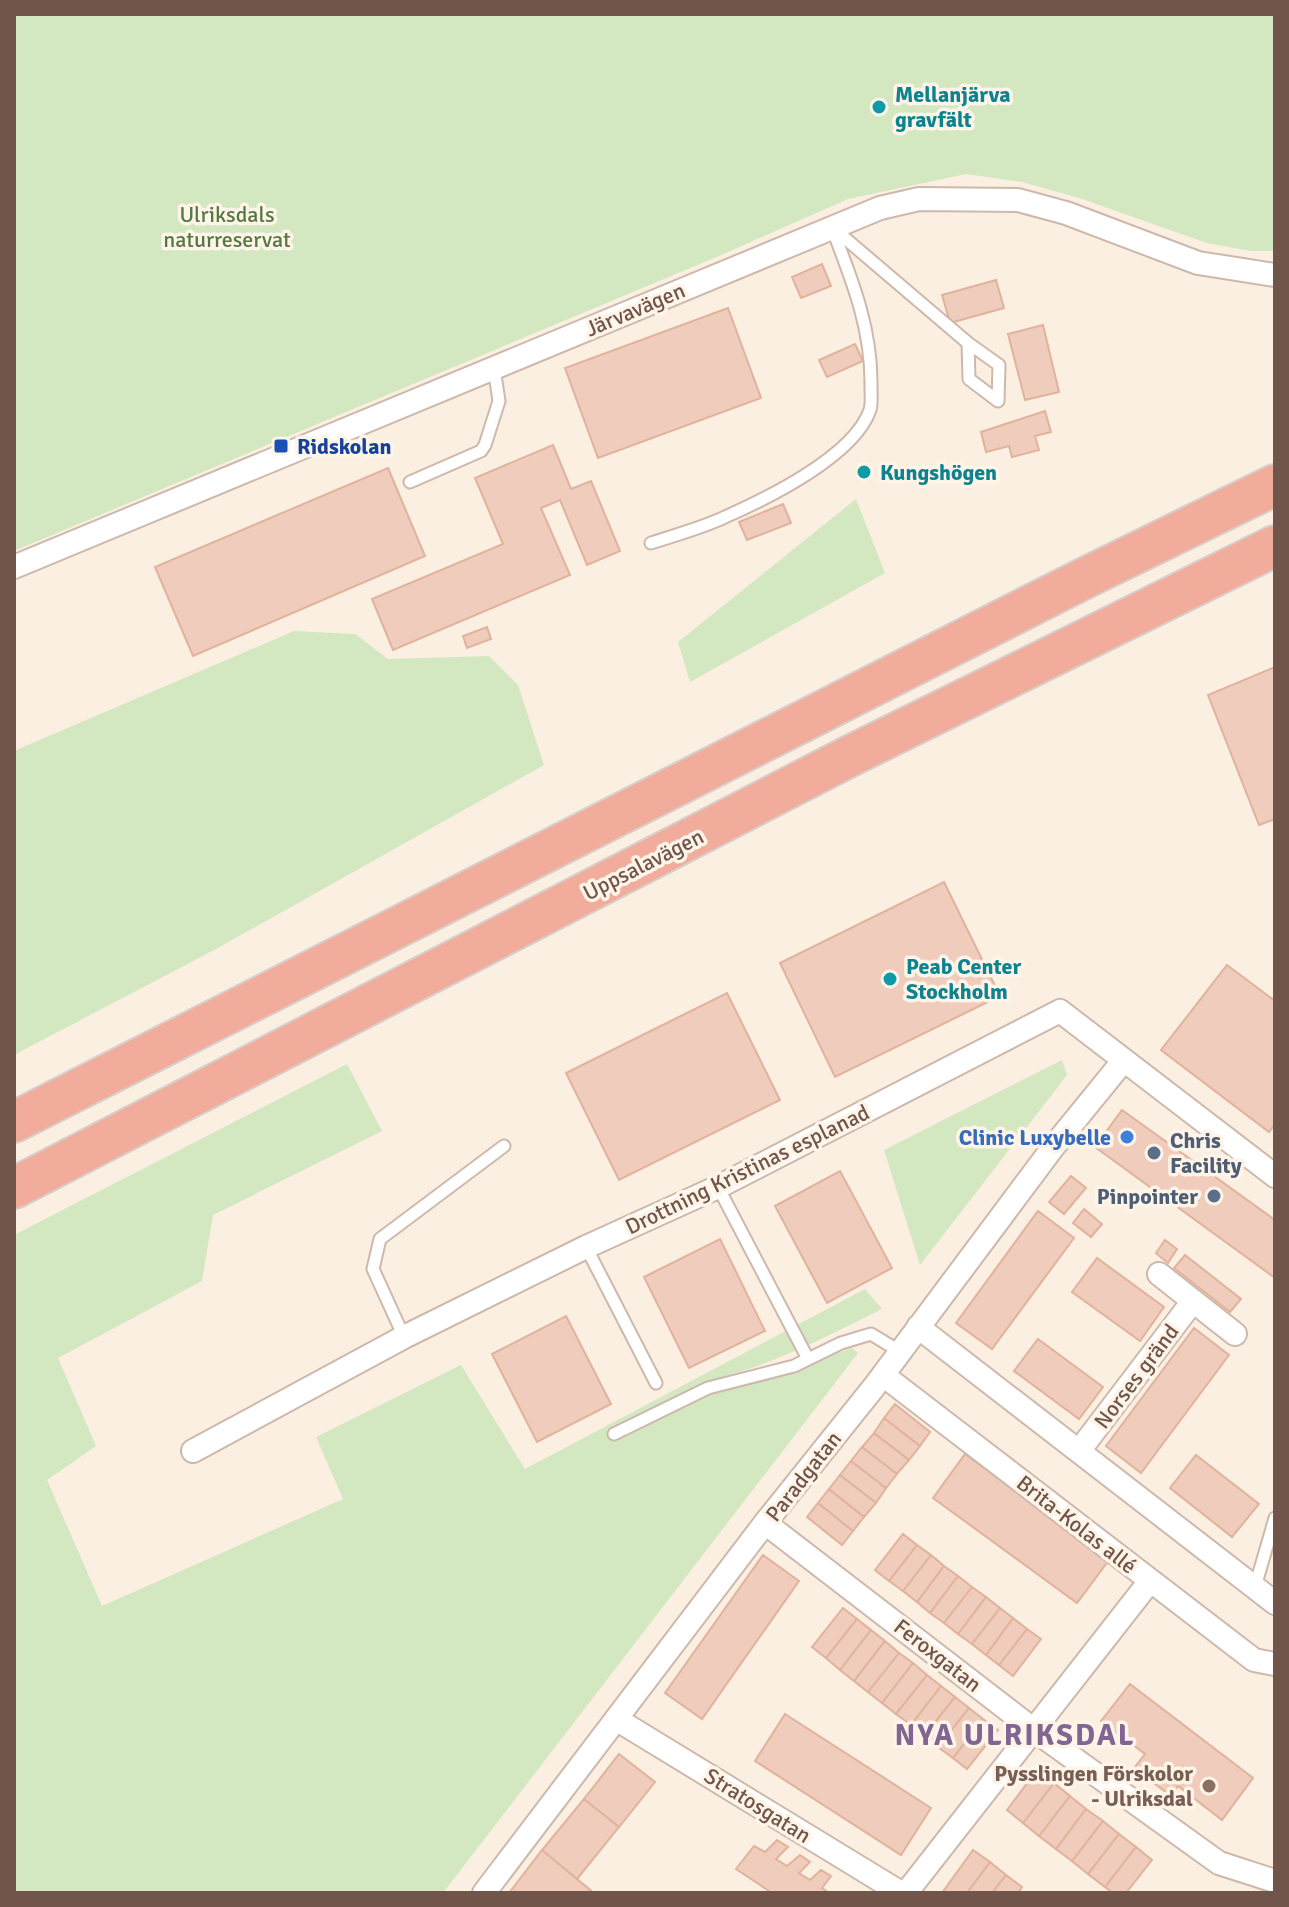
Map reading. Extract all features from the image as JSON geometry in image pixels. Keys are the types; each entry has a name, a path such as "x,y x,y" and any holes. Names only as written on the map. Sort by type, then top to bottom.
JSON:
{"highway":[{"path":"1085,578 1275,465"},
{"path":"14,1122 1085,578 1275,485"},
{"name":"Uppsalavägen","path":"14,1188 850,756 1275,546"}],"street":[{"name":"Järvavägen","path":"14,567 880,208 919,199 1018,200 1066,213 1198,263 1275,275"},
{"name":"Drottning Kristinas esplanad","path":"193,1451 404,1337 586,1247 718,1187 1060,1011 1275,1176"},
{"name":"Paradgatan","path":"484,1893 765,1523 883,1375 1054,1146 1124,1060"},
{"name":"Norses gränd","path":"1159,1274 1235,1334"},
{"name":"Norses gränd","path":"1079,1451 1193,1301"},
{"path":"918,1327 1275,1603"},
{"name":"Brita-Kolas allé","path":"883,1375 1254,1660 1275,1664"},
{"name":"Feroxgatan","path":"765,1523 1034,1730 1219,1863 1275,1881"},
{"path":"903,1893 1150,1581"},
{"name":"Stratosgatan","path":"616,1719 903,1893"}],"lane":[{"path":"832,228 968,343 999,365 998,401 969,379 968,343"},
{"path":"651,543 724,517 796,480 836,452 862,428 871,407 872,359 862,308 832,228"},
{"path":"410,482 481,451 499,401 494,368"},
{"path":"404,1337 373,1269 380,1239 504,1146"},
{"path":"718,1187 808,1359"},
{"path":"586,1247 656,1383"},
{"path":"614,1434 708,1388 794,1366 841,1343 871,1334 899,1351"},
{"path":"1255,1587 1275,1518"}],"green space":[{"name":"Ulriksdals naturreservat","path":"14,14 1275,14 1275,251 1251,251 1207,243 1079,198 1022,182 966,174 848,199 14,551"},
{"path":"856,499 885,573 690,682 678,642"},
{"path":"294,631 355,634 388,659 489,656 518,685 544,765 216,949 14,1055 14,751"},
{"path":"1062,1060 1067,1075 920,1265 884,1150"},
{"path":"347,1064 382,1131 213,1215 202,1281 58,1358 96,1446 47,1480 102,1606 343,1499 316,1437 461,1365 525,1469 865,1289 882,1309 786,1355 725,1376 729,1389 852,1348 858,1353 443,1893 14,1893 14,1235"}],"building":[{"path":"822,264 831,286 801,298 792,277"},
{"path":"996,280 1004,308 950,323 942,295"},
{"path":"728,308 761,398 598,458 565,368"},
{"path":"1043,325 1059,392 1025,400 1008,334"},
{"path":"855,344 863,361 827,377 819,360"},
{"path":"1045,411 1051,432 1035,436 1039,450 1012,457 1009,446 986,452 981,432"},
{"path":"553,445 571,489 591,481 620,551 587,565 560,500 541,508 570,575 393,650 372,599 503,544 475,478"},
{"path":"388,468 425,556 193,656 155,567"},
{"path":"783,504 791,523 747,540 739,522"},
{"path":"487,627 491,639 467,648 463,636"},
{"path":"1275,667 1275,819 1259,825 1208,695"},
{"name":"Peab Center Stockholm","path":"944,882 1000,996 835,1077 780,963"},
{"path":"1227,965 1275,1001 1275,1124 1269,1132 1161,1050"},
{"path":"727,993 780,1100 619,1180 566,1073"},
{"path":"1122,1110 1275,1220 1275,1278 1095,1147"},
{"path":"840,1171 892,1268 827,1303 775,1206"},
{"path":"1071,1176 1086,1188 1064,1214 1049,1202"},
{"path":"1084,1209 1102,1224 1091,1237 1073,1223"},
{"path":"1038,1211 1074,1238 992,1349 956,1323"},
{"path":"720,1239 765,1331 689,1368 644,1277"},
{"path":"1165,1240 1177,1249 1168,1263 1156,1253"},
{"path":"1185,1255 1241,1299 1230,1312 1174,1268"},
{"path":"1097,1258 1164,1307 1140,1341 1072,1292"},
{"path":"566,1316 611,1404 537,1442 492,1354"},
{"path":"1194,1328 1229,1355 1141,1473 1106,1446"},
{"path":"1038,1339 1103,1387 1079,1419 1014,1371"},
{"path":"895,1404 930,1432 920,1446 884,1418"},
{"path":"884,1418 920,1446 909,1460 874,1433"},
{"path":"874,1433 909,1460 897,1474 862,1447"},
{"path":"862,1447 897,1474 886,1488 851,1461"},
{"path":"965,1454 1109,1560 1077,1603 933,1498"},
{"path":"1196,1455 1259,1504 1232,1537 1170,1488"},
{"path":"851,1461 886,1488 876,1503 840,1475"},
{"path":"840,1475 876,1503 864,1517 829,1489"},
{"path":"829,1489 864,1517 853,1531 818,1503"},
{"path":"818,1503 853,1531 842,1545 807,1517"},
{"path":"903,1534 917,1545 889,1581 875,1570"},
{"path":"917,1545 931,1555 903,1591 889,1581"},
{"path":"763,1555 799,1581 702,1719 665,1693"},
{"path":"931,1555 944,1566 917,1602 903,1591"},
{"path":"944,1566 958,1576 930,1613 917,1602"},
{"path":"958,1576 972,1587 944,1623 930,1613"},
{"path":"972,1587 986,1597 958,1634 944,1623"},
{"path":"986,1597 1000,1608 972,1644 958,1634"},
{"path":"843,1608 857,1619 826,1658 812,1647"},
{"path":"1000,1608 1013,1618 986,1655 972,1644"},
{"path":"1013,1618 1027,1629 999,1665 986,1655"},
{"path":"857,1619 871,1630 840,1670 826,1658"},
{"path":"1027,1629 1041,1639 1013,1676 999,1665"},
{"path":"871,1630 885,1641 854,1681 840,1670"},
{"path":"885,1641 899,1653 868,1692 854,1681"},
{"path":"899,1653 913,1663 882,1703 868,1692"},
{"path":"913,1663 927,1675 896,1714 882,1703"},
{"path":"927,1675 941,1686 911,1725 896,1714"},
{"path":"1130,1684 1253,1778 1222,1820 1178,1786 1171,1796 1134,1768 1145,1754 1101,1721"},
{"path":"941,1686 955,1697 924,1736 911,1725"},
{"path":"955,1697 969,1708 938,1747 924,1736"},
{"path":"969,1708 983,1719 953,1758 938,1747"},
{"path":"785,1714 931,1808 901,1855 755,1761"},
{"path":"983,1719 998,1730 967,1769 953,1758"},
{"path":"619,1754 655,1782 619,1827 584,1799"},
{"path":"1037,1770 1054,1783 1023,1823 1007,1810"},
{"path":"1054,1783 1070,1796 1039,1836 1023,1823"},
{"path":"1070,1796 1086,1809 1056,1849 1039,1836"},
{"path":"584,1799 619,1827 577,1879 542,1850"},
{"path":"1086,1809 1103,1821 1072,1861 1056,1849"},
{"path":"1103,1821 1119,1834 1088,1874 1072,1861"},
{"path":"1119,1834 1136,1847 1105,1887 1088,1874"},
{"path":"777,1840 788,1847 776,1859 787,1866 800,1855 810,1862 799,1873 810,1880 821,1870 831,1876 822,1888 829,1893 772,1893 736,1869 754,1846 765,1852"},
{"path":"1136,1847 1152,1860 1126,1893 1113,1893 1105,1887"},
{"path":"542,1850 577,1879 594,1893 509,1893"},
{"path":"973,1850 990,1862 967,1893 942,1893"},
{"path":"990,1862 1006,1875 992,1893 967,1893"},
{"path":"1006,1875 1022,1887 1018,1893 992,1893"}],"place":[{"name":"Mellanjärva gravfält","path":"879,107"},
{"name":"Ridskolan","path":"281,446"},
{"name":"Kungshögen","path":"864,472"},
{"name":"Peab Center Stockholm","path":"890,979"},
{"name":"Clinic Luxybelle","path":"1127,1137"},
{"name":"Chris Facility","path":"1154,1153"},
{"name":"Pinpointer","path":"1214,1196"},
{"name":"Pysslingen Förskolor - Ulriksdal","path":"1209,1786"}],"district":[{"name":"NYA ULRIKSDAL","path":"1015,1735"}]}
